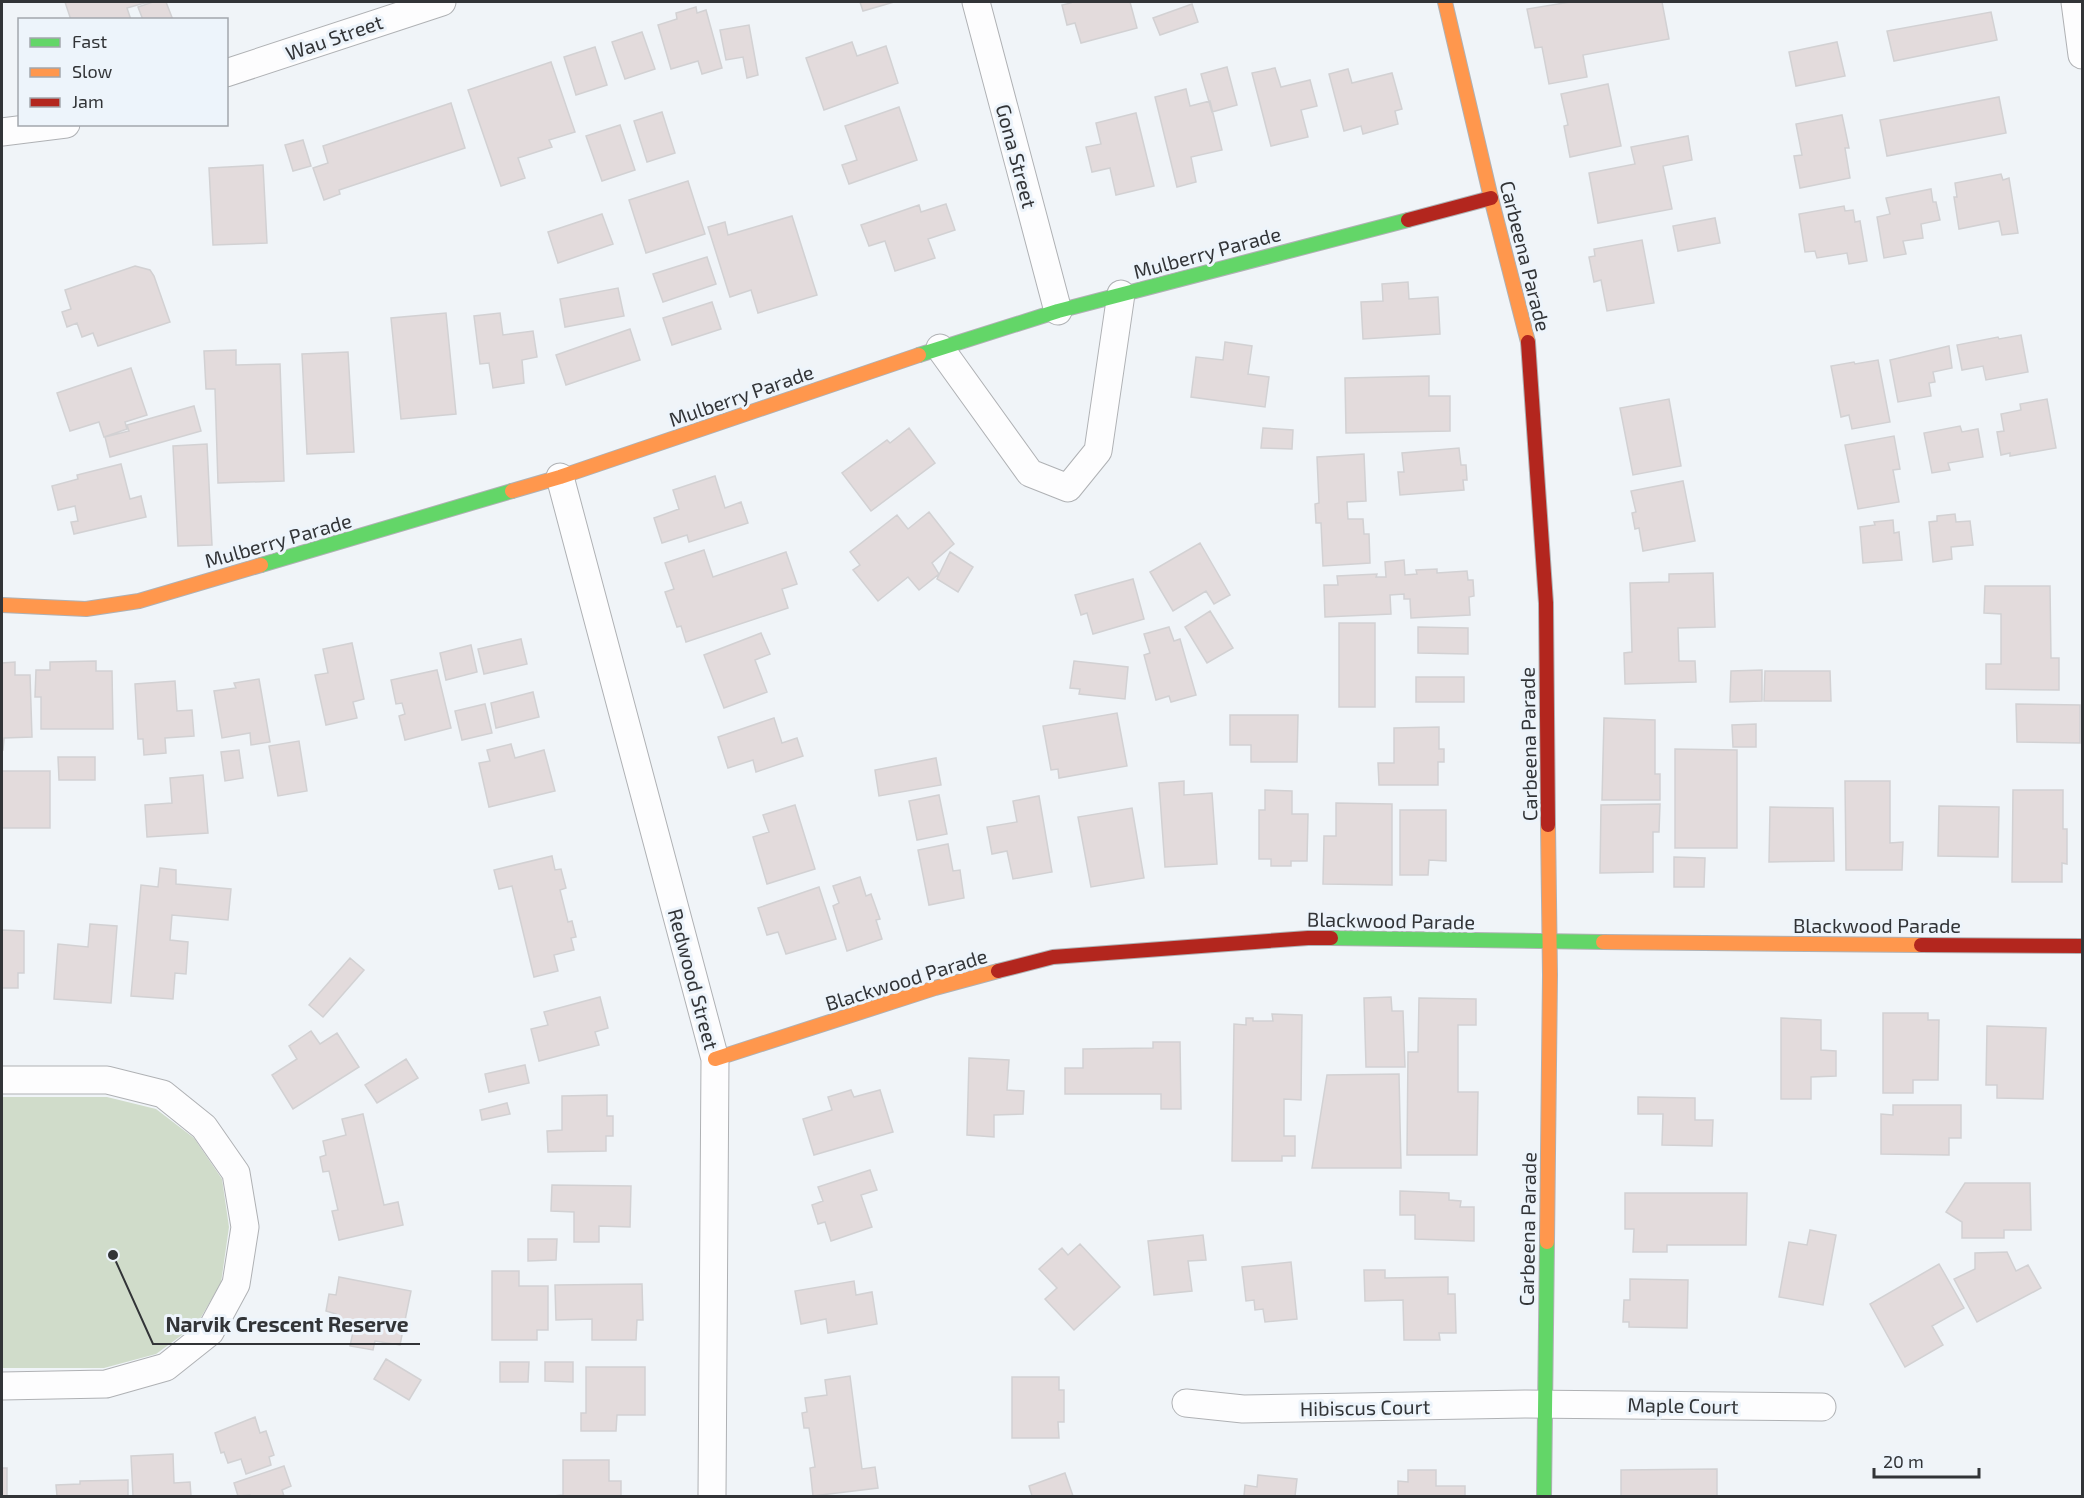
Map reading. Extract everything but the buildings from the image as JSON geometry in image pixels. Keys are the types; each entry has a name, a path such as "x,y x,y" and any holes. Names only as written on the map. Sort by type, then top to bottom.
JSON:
{"street":[{"name":"Wau Street","path":"228,73 442,2"},
{"name":"Gona Street","path":"976,2 1058,311"},
{"name":"Carbeena Parade","path":"1445,2 1528,342 1546,603 1550,942 1544,1497"},
{"path":"2076,2 2082,55"},
{"path":"2,132 50,126"},
{"name":"Mulberry Parade","path":"2,605 86,609 139,601 560,477 940,348 1058,311 1491,198"},
{"path":"940,348 1030,473 1068,488 1098,451 1121,294"},
{"name":"Redwood Street","path":"560,477 715,1059 712,1497"},
{"name":"Blackwood Parade","path":"715,1059 934,988 1053,957 1308,938 2082,946"},
{"path":"2,1080 107,1080 163,1094 204,1127 236,1173 245,1227 236,1284 210,1332 166,1366 106,1384 2,1386"},
{"name":"Hibiscus Court","path":"1186,1403 1243,1409 1544,1404"},
{"name":"Maple Court","path":"1544,1404 1822,1407"}],"green space":[{"path":"2,1097 107,1097 156,1109 194,1138 222,1179 229,1227 221,1283 197,1324 156,1354 104,1368 2,1368"}],"traffic: fast":[{"path":"919,355 1058,311 1408,220"},
{"path":"261,565 512,491"},
{"path":"1331,938 1603,942"},
{"path":"1544,1496 1547,1242"}],"traffic: slow":[{"path":"1445,2 1528,342"},
{"path":"512,491 560,477 919,355"},
{"path":"2,605 86,609 139,601 261,565"},
{"path":"1547,1242 1550,975 1548,825"},
{"path":"1603,942 1921,945"},
{"path":"715,1059 935,988 998,971"}],"traffic: jam":[{"path":"1408,220 1491,198"},
{"path":"1528,342 1546,603 1548,825"},
{"path":"998,971 1053,957 1331,938"},
{"path":"1921,945 2082,946"}],"place":[{"name":"Narvik Crescent Reserve","path":"113,1255"}]}
